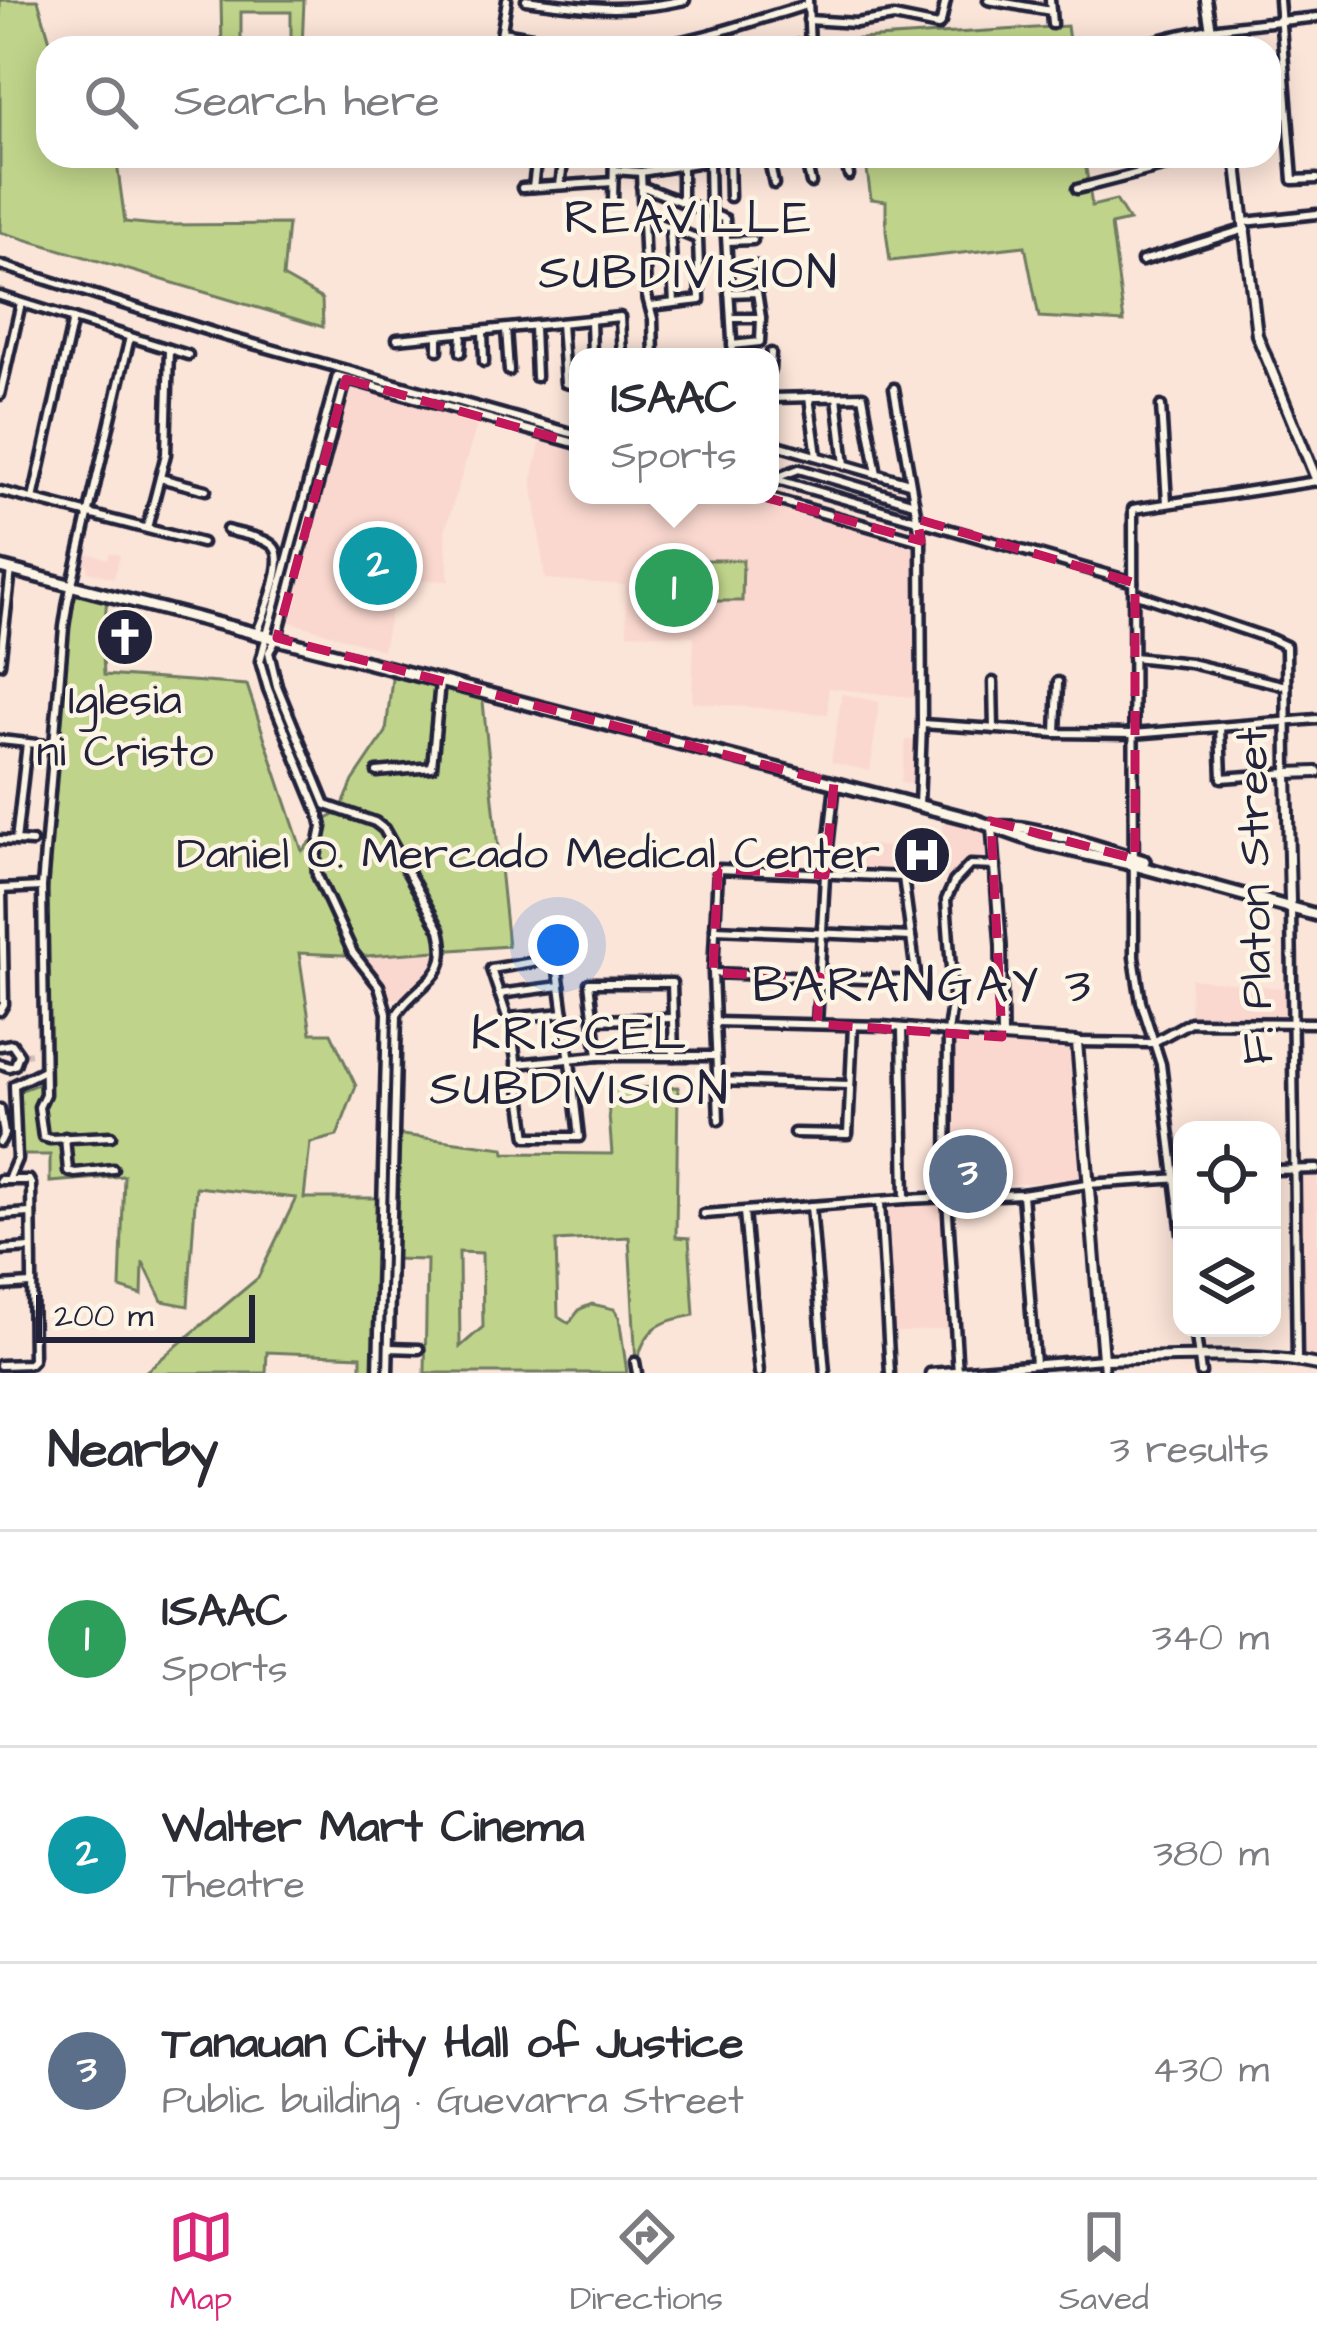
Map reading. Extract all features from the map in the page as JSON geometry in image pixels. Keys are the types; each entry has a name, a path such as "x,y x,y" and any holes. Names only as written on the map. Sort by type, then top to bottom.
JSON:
{"highway":[{"path":"6,568 995,826 1039,843 1134,862 1317,912"}],"street":[{"path":"501,36 507,0"},
{"path":"526,0 599,10 657,7 685,0"},
{"path":"808,20 856,23 894,17 938,26 946,0"},
{"path":"988,0 1051,11"},
{"path":"1051,0 1052,24"},
{"path":"1206,0 1211,36"},
{"path":"1280,0 1293,180 1317,178"},
{"path":"692,36 808,3 809,36"},
{"path":"1178,36 1317,17"},
{"path":"502,32 516,36"},
{"path":"533,188 536,168"},
{"path":"560,185 562,168"},
{"path":"613,200 614,170 664,168"},
{"path":"682,168 682,202"},
{"path":"709,168 710,213"},
{"path":"729,168 730,197"},
{"path":"772,168 775,184"},
{"path":"808,168 811,183"},
{"path":"847,168 849,175"},
{"path":"1077,189 1158,168"},
{"path":"1173,1145 1161,1064 1141,1002 1134,957 1133,509 1317,481 1257,335 1238,168"},
{"path":"641,172 653,348"},
{"path":"522,188 613,182"},
{"path":"641,186 725,219 732,348"},
{"path":"1142,261 1246,225 1317,214"},
{"path":"641,216 698,238 700,300 650,306"},
{"path":"670,227 674,303"},
{"path":"727,241 753,240"},
{"path":"0,265 569,437"},
{"path":"728,268 757,266"},
{"path":"729,293 757,292 761,318 760,342 732,345"},
{"path":"0,296 188,355"},
{"path":"0,395 21,303"},
{"path":"397,339 620,317 622,348"},
{"path":"731,318 761,318"},
{"path":"33,499 74,319"},
{"path":"591,320 592,348"},
{"path":"561,323 565,382 569,383"},
{"path":"534,326 536,377"},
{"path":"506,328 509,371"},
{"path":"483,331 484,362"},
{"path":"461,352 462,333"},
{"path":"438,335 438,350"},
{"path":"111,1136 43,1137 39,1107 45,1094 42,887 64,627 130,337"},
{"path":"147,528 166,454 169,349"},
{"path":"378,1373 387,1013 379,986 353,953 317,874 321,807 260,661 337,376 569,438"},
{"path":"267,635 280,623 346,379"},
{"path":"894,388 921,541 919,806"},
{"path":"837,396 845,465"},
{"path":"779,398 863,396 877,474"},
{"path":"809,397 817,456"},
{"path":"1161,406 1167,503"},
{"path":"779,445 909,484"},
{"path":"1305,452 1317,448"},
{"path":"779,477 799,469 914,503"},
{"path":"160,478 206,490"},
{"path":"779,482 1135,583"},
{"path":"0,491 202,543"},
{"path":"779,501 921,541"},
{"path":"227,530 273,546 277,553 267,635"},
{"path":"0,664 6,568"},
{"name":"F. Platon Street","path":"1134,593 1286,646 1297,1360"},
{"path":"1133,657 1190,663 1286,686"},
{"path":"377,772 432,767 440,682"},
{"path":"994,682 994,729"},
{"path":"1056,733 1058,682"},
{"path":"922,724 1133,734 1317,719"},
{"path":"1220,727 1222,778 1317,772"},
{"path":"0,740 56,746"},
{"path":"16,841 27,743"},
{"path":"818,1024 835,784"},
{"path":"321,807 366,818 384,829 440,930 445,948 436,974 398,1014 388,1373"},
{"path":"995,826 1002,1037"},
{"path":"0,840 32,842"},
{"path":"958,1372 947,1198 952,996 946,900 953,882 970,865 996,866"},
{"path":"713,973 917,981 903,877 718,868 713,973 719,1120"},
{"path":"0,1011 4,1004 1,889 42,887"},
{"path":"715,929 911,937"},
{"path":"555,947 579,1137 527,1137 509,1018 491,969 556,958"},
{"path":"598,1056 589,983 672,983 674,1056"},
{"path":"499,994 560,986"},
{"path":"387,1013 398,1014"},
{"path":"509,1018 564,1013"},
{"path":"593,1019 673,1018"},
{"path":"715,1022 1152,1043 1190,1022 1317,1023"},
{"path":"794,1133 848,1134 853,1026"},
{"path":"902,1028 905,1199"},
{"path":"1077,1042 1105,1373"},
{"path":"0,1046 12,1044 26,1054 44,1053"},
{"path":"0,1064 15,1065 26,1054"},
{"path":"516,1064 598,1056 716,1055"},
{"path":"4,1180 17,1159 14,1085 44,1070"},
{"path":"716,1081 850,1085"},
{"path":"0,1108 4,1134 0,1142"},
{"path":"65,1137 68,1171 113,1169"},
{"path":"1281,1170 1317,1169"},
{"path":"704,1214 1173,1179"},
{"path":"0,1365 33,1360 29,1180 4,1180"},
{"path":"1022,1194 1035,1366"},
{"path":"880,1202 890,1373"},
{"path":"811,1206 826,1373"},
{"path":"744,1212 759,1373"},
{"path":"0,1214 30,1213"},
{"path":"381,1247 391,1247"},
{"path":"0,1250 31,1248"},
{"path":"0,1286 32,1284"},
{"path":"1196,1337 1201,1373"},
{"path":"389,1348 419,1349"},
{"path":"931,1373 1102,1359 1199,1357 1297,1360 1317,1365"},
{"path":"635,1363 637,1373"}],"highlighted area":[{"path":"346,379 921,541 917,519 1135,583 1135,859 991,821 1002,1037 817,1024 820,977 713,973 718,869 825,875 834,783 277,638"}],"shaded area":[{"path":"337,366 545,428 542,441 569,448 569,504 776,504 918,543 920,698 828,688 828,714 692,702 694,636 627,633 625,585 545,579 532,479 541,441 477,424 445,531 449,581 397,583 383,650 271,616"},
{"path":"87,553 108,559 110,553 120,555 114,578 87,571"},
{"path":"842,694 879,702 870,771 831,762"},
{"path":"906,740 918,741 917,785 901,783"},
{"name":"Daniel O. Mercado Medical Center","path":"945,815 987,827 988,860 967,863 948,879 925,870 924,884 908,886 905,875 856,869 858,844 912,849 913,839 940,840"},
{"path":"440,953 426,978 401,998 391,999 376,971 361,956"},
{"path":"1191,979 1293,989 1293,1025 1190,1022"},
{"path":"954,1039 1073,1048 1082,1179 951,1189"},
{"path":"1295,1169 1317,1169 1317,1365 1297,1361"},
{"path":"947,1198 955,1328 887,1333 879,1202"}],"green space":[{"path":"0,0 38,0 48,36 36,36 36,168 118,168 125,222 288,224 283,277 322,299 323,327 0,232"},
{"path":"221,0 304,0 302,36 291,36 291,12 241,12 241,36 222,36"},
{"path":"1067,26 1068,36 908,36"},
{"path":"867,168 1086,168 1092,206 1116,200 1129,221 1111,225 1124,322 1039,317 1025,246 890,261 886,201 871,199"},
{"path":"705,560 743,560 742,601 645,605 644,568 704,571"},
{"path":"72,585 107,594 104,675 247,685 302,851 322,830 321,822 340,812 353,781 386,732 393,669 482,692 508,946 366,956 299,953 311,1033 331,1033 356,1086 337,1136 310,1143 304,1198 382,1198 378,1373 361,1373 361,1356 267,1352 266,1373 144,1373 258,1278 296,1198 196,1187 188,1306 162,1301 143,1262 142,1295 120,1288 124,1176 50,1182 50,1155 22,1155 19,1091 38,1084 40,856"},
{"path":"678,1087 676,1237 689,1238 694,1315 655,1328 636,1364 629,1237 556,1241 558,1316 569,1323 580,1309 592,1304 614,1309 627,1373 425,1373 427,1260 391,1259 394,1134 504,1148 505,1153 612,1154 607,1088","holes":["459,1252 482,1253 483,1327 460,1347"]}],"tunnel":[{"path":"25,1054 34,1053"}],"place":[{"name":"Walter Mart Cinema","path":"378,566"},
{"name":"ISAAC","path":"674,588"},
{"name":"Iglesia ni Cristo","path":"125,637"},
{"name":"Daniel O. Mercado Medical Center","path":"922,855"},
{"name":"Tanauan City Hall of Justice","path":"968,1174"}],"district":[{"name":"REAVILLE SUBDIVISION","path":"689,246"},
{"name":"BARANGAY 3","path":"923,986"},
{"name":"KRISCEL SUBDIVISION","path":"580,1062"}]}
